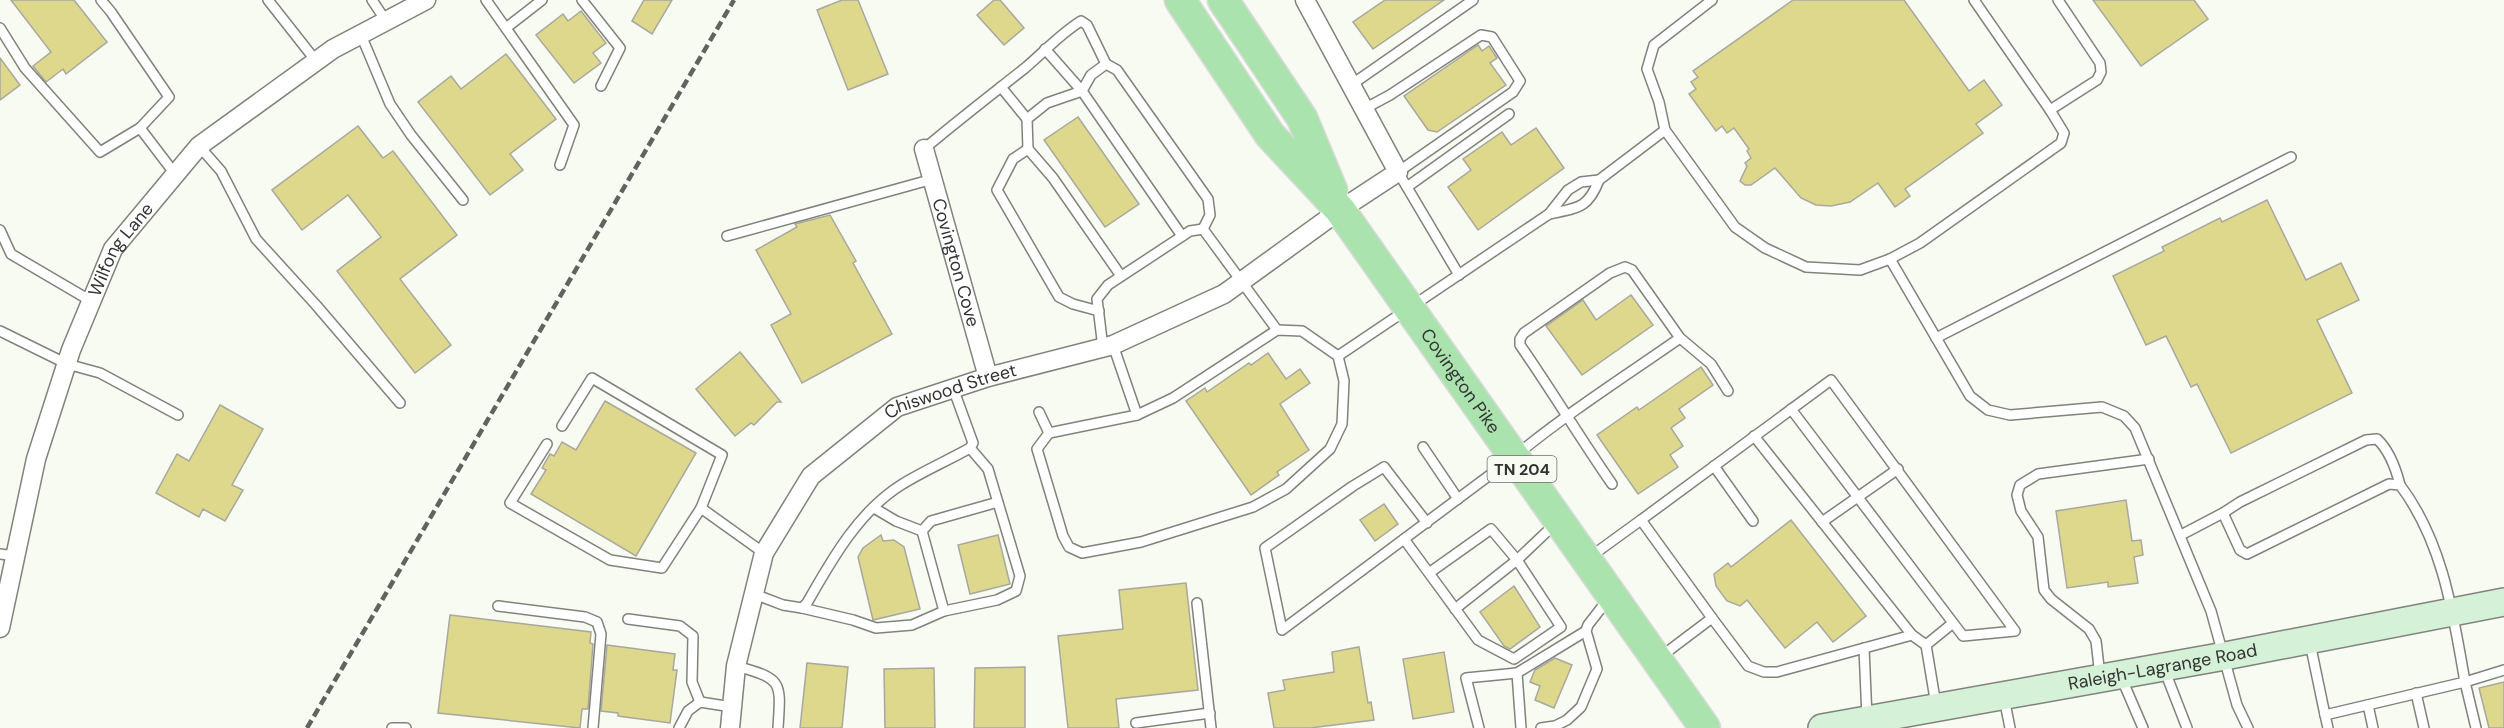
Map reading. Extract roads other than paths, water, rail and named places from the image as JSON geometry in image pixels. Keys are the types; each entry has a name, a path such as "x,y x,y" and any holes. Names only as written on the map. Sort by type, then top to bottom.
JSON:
{"main road":[{"name":"Covington Pike","path":"1180,0 1270,135 1340,210 1705,728"},
{"name":"Covington Pike","path":"1223,0 1302,118 1340,210"},
{"name":"Raleigh-Lagrange Road","path":"1822,728 1926,712 2504,602"}],"street":[{"name":"Wilfong Lane","path":"0,627 8,555 36,459 67,364 112,249 199,147 316,61 426,0"},
{"path":"1305,0 1402,179"},
{"name":"Covington Cove","path":"924,149 988,376"},
{"name":"Chiswood Street","path":"730,728 736,666 764,552 811,476 897,407 988,376 1108,347 1224,294 1340,210 1402,179"}],"lane":[{"path":"0,28 25,68 100,152 140,128 169,97 101,0"},
{"path":"268,0 316,61"},
{"path":"372,0 386,21"},
{"path":"486,0 574,125 560,165"},
{"path":"506,28 542,0"},
{"path":"582,0 620,48 602,86"},
{"path":"1712,0 1654,45 1647,69 1659,102 1665,130 1735,227 1765,248 1806,267 1860,270 1890,259 1920,243 2061,143 2064,133 1974,0"},
{"path":"2050,110 2097,80 2101,72 2100,63 2058,0"},
{"path":"1351,85 1466,2"},
{"path":"924,149 1063,33 1081,21 1087,25 1106,64 1117,70 1208,199 1210,215 1203,229"},
{"path":"361,35 390,104 411,135 463,200"},
{"path":"1364,109 1390,95 1481,35 1492,37 1520,81 1513,92 1402,179"},
{"path":"1045,49 1082,91 1182,236"},
{"path":"1027,119 1047,103 1082,91 1092,75 1106,64"},
{"path":"1000,87 1027,119 1028,149 1053,178 1121,276"},
{"path":"1402,179 1509,114"},
{"path":"140,128 175,174"},
{"path":"1338,356 1549,214 1568,190 1581,182 1599,180 1665,130"},
{"path":"199,147 221,171 256,239 400,403"},
{"path":"1028,149 1013,159 997,190 1059,297 1099,312"},
{"path":"1936,338 2291,157"},
{"path":"727,236 933,179"},
{"path":"1402,179 1459,275"},
{"path":"1549,214 1580,208 1592,198 1599,180"},
{"path":"1137,415 1108,347 1097,299 1107,285 1190,231 1203,229"},
{"path":"1203,229 1277,330"},
{"path":"0,230 12,254"},
{"path":"0,249 91,301"},
{"path":"1890,259 1970,396 1988,410 2010,415 2102,407 2124,416 2135,428 2211,611 2237,705 2248,728"},
{"path":"1612,484 1576,433 1569,416 1520,345 1520,339 1524,333 1610,273 1626,267 1632,270 1680,338 1711,364 1728,391"},
{"path":"0,330 67,364 100,373 178,415"},
{"path":"1277,330 1302,331 1338,356 1344,381 1342,424 1330,449 1286,489 1252,507 1141,542 1082,553 1069,547 1063,536 1037,449 1049,433 1137,415 1173,398 1277,330"},
{"path":"1426,523 1384,467 1265,548 1282,630 1426,523 1569,416 1680,338"},
{"path":"547,444 510,503 610,560 662,568 701,508 722,455 592,378 562,426"},
{"path":"1586,560 1754,436 1791,409 1831,380 2015,631 1963,636 1791,409"},
{"path":"802,608 835,555 874,508 900,485 970,448 972,443 953,388"},
{"path":"1039,412 1049,433"},
{"path":"1754,436 1912,635 1926,645"},
{"path":"2181,535 2240,502 2366,440 2377,439 2383,444 2397,471 2400,485 2440,560 2453,611 2464,682 2476,728"},
{"path":"1423,447 1458,499"},
{"path":"754,594 783,604 853,620 876,628 912,625 944,611 997,600 1017,591 1020,576 988,469 970,448"},
{"path":"2143,728 2110,676 2089,629 2051,599 2044,590 2038,537 2021,511 2017,495 2020,485 2038,474 2149,459"},
{"path":"1714,466 1753,521"},
{"path":"1822,522 1898,469"},
{"path":"2223,513 2240,550 2247,554 2389,484 2400,485"},
{"path":"922,531 931,521 998,502"},
{"path":"701,508 764,552"},
{"path":"874,508 896,521 922,531"},
{"path":"1641,520 1748,666 1764,672 1777,672 1912,635"},
{"path":"1455,609 1517,560 1559,521"},
{"path":"1404,539 1478,640 1514,659 1561,627 1517,560 1491,529 1429,573"},
{"path":"922,531 944,611"},
{"path":"1479,728 1466,678 1518,673 1586,631 1602,605 1612,596"},
{"path":"1197,603 1211,728"},
{"path":"498,606 585,617 597,622 601,634 593,728"},
{"path":"1657,659 1712,618"},
{"path":"628,619 680,626 693,636 692,682 700,702"},
{"path":"1926,645 1953,623"},
{"path":"1541,728 1555,726 1567,720 1581,707 1597,669 1586,631"},
{"path":"2309,640 2328,728"},
{"path":"1926,645 1926,712"},
{"path":"1859,723 1863,648"},
{"path":"736,666 765,674 775,681 780,695 778,728"},
{"path":"2163,667 2187,728"},
{"path":"2325,715 2464,682 2504,670"},
{"path":"1518,673 1521,728"},
{"path":"2416,693 2424,728"},
{"path":"2003,696 2010,728"},
{"path":"679,728 688,711 700,702 732,707"},
{"path":"2368,705 2373,728"},
{"path":"1136,723 1210,713"},
{"path":"392,728 406,728"}],"railway":[{"path":"307,728 734,0"}]}
